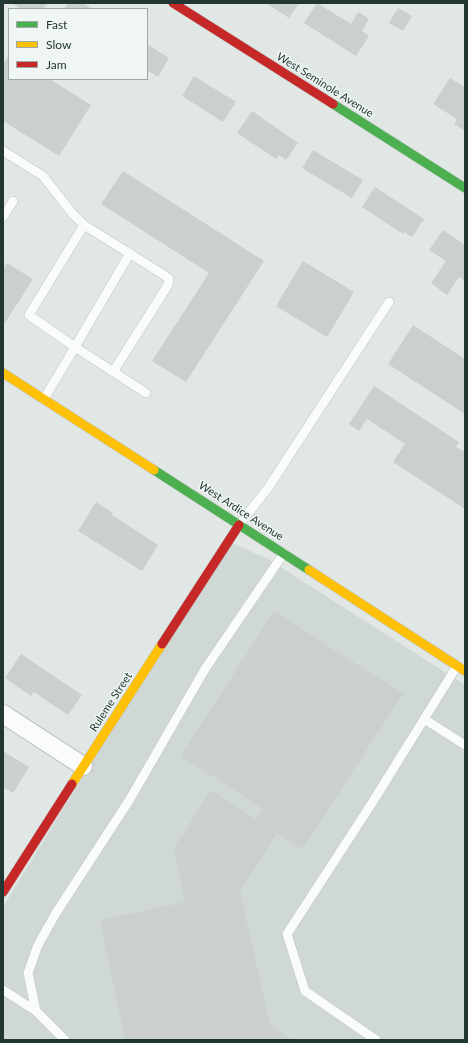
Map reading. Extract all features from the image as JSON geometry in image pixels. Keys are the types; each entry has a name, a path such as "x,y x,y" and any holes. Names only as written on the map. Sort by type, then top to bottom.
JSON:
{"street":[{"name":"West Seminole Avenue","path":"173,3 465,188"},
{"name":"West Ardice Avenue","path":"3,373 465,671"},
{"name":"Ruleme Street","path":"3,892 239,525"},
{"path":"3,714 83,766"}],"lane":[{"path":"3,150 43,176 72,213 84,225 130,253 168,279 168,285 113,372"},
{"path":"3,217 13,201"},
{"path":"84,225 29,315 146,393"},
{"path":"44,399 130,253"},
{"path":"239,525 268,488 388,302"},
{"path":"36,1011 28,974 38,946 56,913 130,799 206,669 284,553"},
{"path":"376,1040 305,991 287,934 372,803 457,666"},
{"path":"424,719 465,745"},
{"path":"3,990 36,1011 65,1040"}],"shaded area":[{"path":"227,541 268,559 465,685 465,1040 3,1040 3,907"}],"building":[{"path":"47,3 44,8 19,8 13,4"},
{"path":"68,3 83,3 90,8 65,8"},
{"path":"266,3 299,3 289,18"},
{"path":"317,3 351,24 358,12 369,19 362,31 369,36 356,56 304,23"},
{"path":"398,8 412,16 403,31 389,23"},
{"path":"148,45 169,58 158,77 148,71"},
{"path":"8,57 8,80 52,80 91,105 59,156 3,121 3,65"},
{"path":"194,76 236,102 223,122 182,96"},
{"path":"450,78 465,87 465,131 454,124 457,119 433,104"},
{"path":"252,111 298,143 286,160 279,155 276,159 237,133"},
{"path":"313,150 363,180 352,198 302,168"},
{"path":"123,171 264,261 186,382 152,361 209,273 101,204"},
{"path":"375,187 424,219 412,237 404,232 403,234 362,207"},
{"path":"443,230 465,245 465,281 459,277 447,295 431,283 446,261 429,250"},
{"path":"303,261 354,292 327,337 276,306"},
{"path":"7,263 33,279 3,326 3,270"},
{"path":"413,325 465,359 465,414 388,364"},
{"path":"374,386 459,442 456,447 465,452 465,509 393,462 405,444 367,419 359,431 349,424"},
{"path":"96,502 113,513 112,515 158,545 142,571 78,531"},
{"path":"274,611 403,694 302,849 277,833 240,891 270,1025 292,1040 125,1040 100,920 185,902 174,848 211,790 256,820 263,809 181,756"},
{"path":"21,654 82,695 68,715 34,692 31,696 5,678"},
{"path":"3,751 29,767 13,793 3,787"}],"traffic: fast":[{"path":"333,104 465,188"},
{"path":"154,470 309,570"}],"traffic: slow":[{"path":"3,373 154,470"},
{"path":"309,570 465,671"},
{"path":"72,784 162,644"}],"traffic: jam":[{"path":"173,3 333,104"},
{"path":"162,644 239,525"},
{"path":"3,892 72,784"}]}
